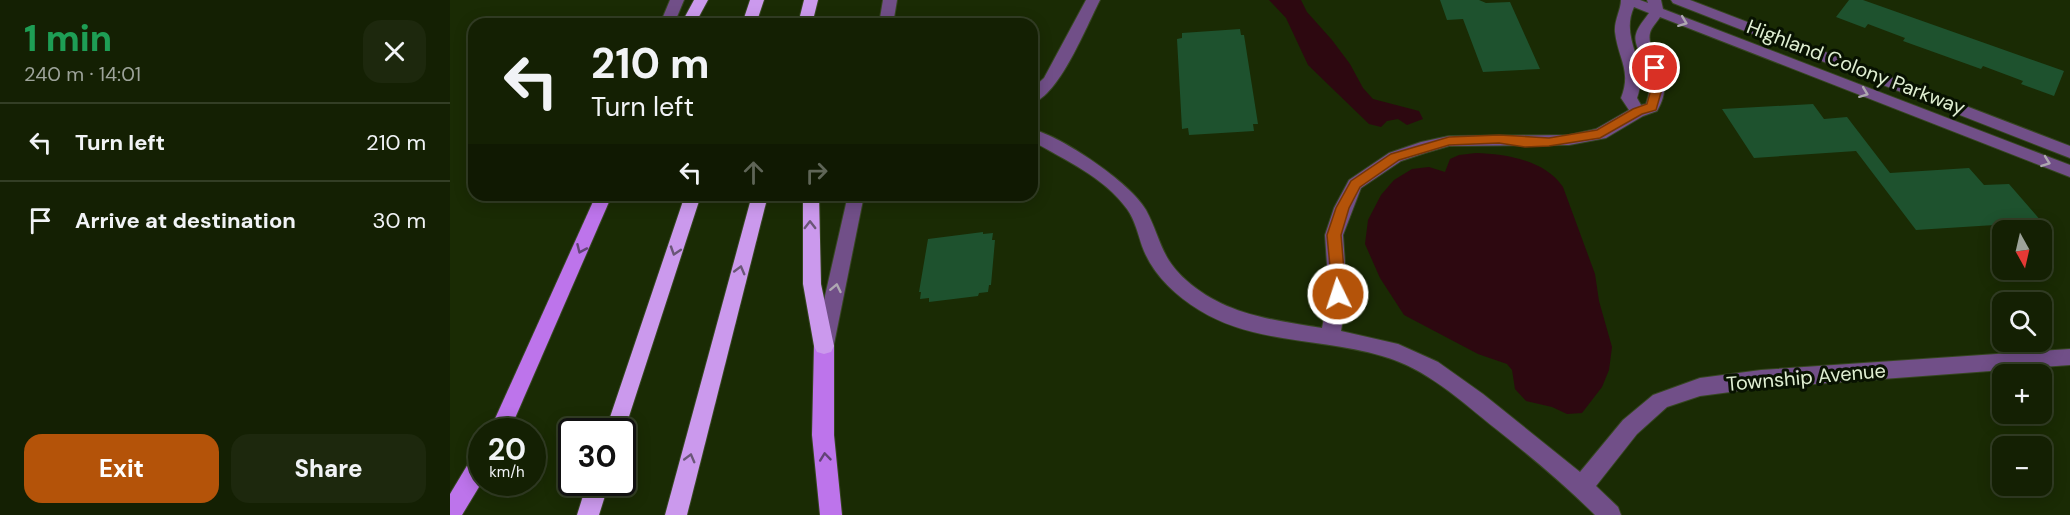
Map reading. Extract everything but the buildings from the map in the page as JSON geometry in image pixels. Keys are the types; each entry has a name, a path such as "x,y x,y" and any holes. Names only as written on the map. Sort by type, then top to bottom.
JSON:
{"highway":[{"path":"691,18 701,0"},
{"path":"751,18 757,0"},
{"path":"806,18 810,2"},
{"path":"810,2 814,18"},
{"path":"620,418 691,201"},
{"path":"676,515 758,201"},
{"path":"811,201 812,284 824,346"},
{"path":"588,515 594,496"}],"main road":[{"path":"505,418 601,201"},
{"path":"824,346 823,435 831,515"},
{"path":"450,514 468,484"}],"street":[{"path":"670,18 677,0"},
{"path":"887,18 890,0"},
{"path":"1038,92 1050,81 1093,0"},
{"path":"1629,0 1621,31 1634,80 1629,98 1638,112"},
{"name":"Highland Colony Parkway","path":"1629,0 1656,6 2070,171"},
{"name":"Highland Colony Parkway","path":"1678,0 2070,152"},
{"path":"1330,336 1338,294 1334,235 1343,208 1355,184 1395,157 1421,148 1449,141 1569,140 1600,134 1638,112 1652,107 1659,82 1648,51 1642,42 1643,32 1656,6"},
{"path":"1038,137 1106,177 1131,201 1141,216 1154,252 1163,268 1186,290 1214,310 1250,322 1382,347 1421,362 1484,408 1582,486 1610,515"},
{"path":"824,346 855,201"},
{"name":"Township Avenue","path":"1582,486 1630,427 1660,402 1701,387 1761,379 2070,357"}],"shaded area":[{"path":"1269,0 1301,0 1307,12 1332,40 1350,64 1363,88 1373,99 1419,111 1423,119 1407,125 1398,119 1387,121 1381,127 1369,124 1308,65 1286,18"},
{"path":"1476,153 1524,160 1546,170 1563,187 1595,274 1599,301 1612,347 1609,370 1602,387 1582,413 1567,414 1552,407 1526,401 1515,389 1512,370 1507,364 1478,354 1404,315 1380,278 1365,244 1368,220 1381,195 1394,180 1412,169 1429,167 1445,172 1450,159 1459,155"}],"route":[{"path":"1338,294 1334,235 1343,208 1355,184 1395,157 1449,141 1499,139 1549,142 1600,134 1638,112 1652,107 1659,82 1655,68"}]}
